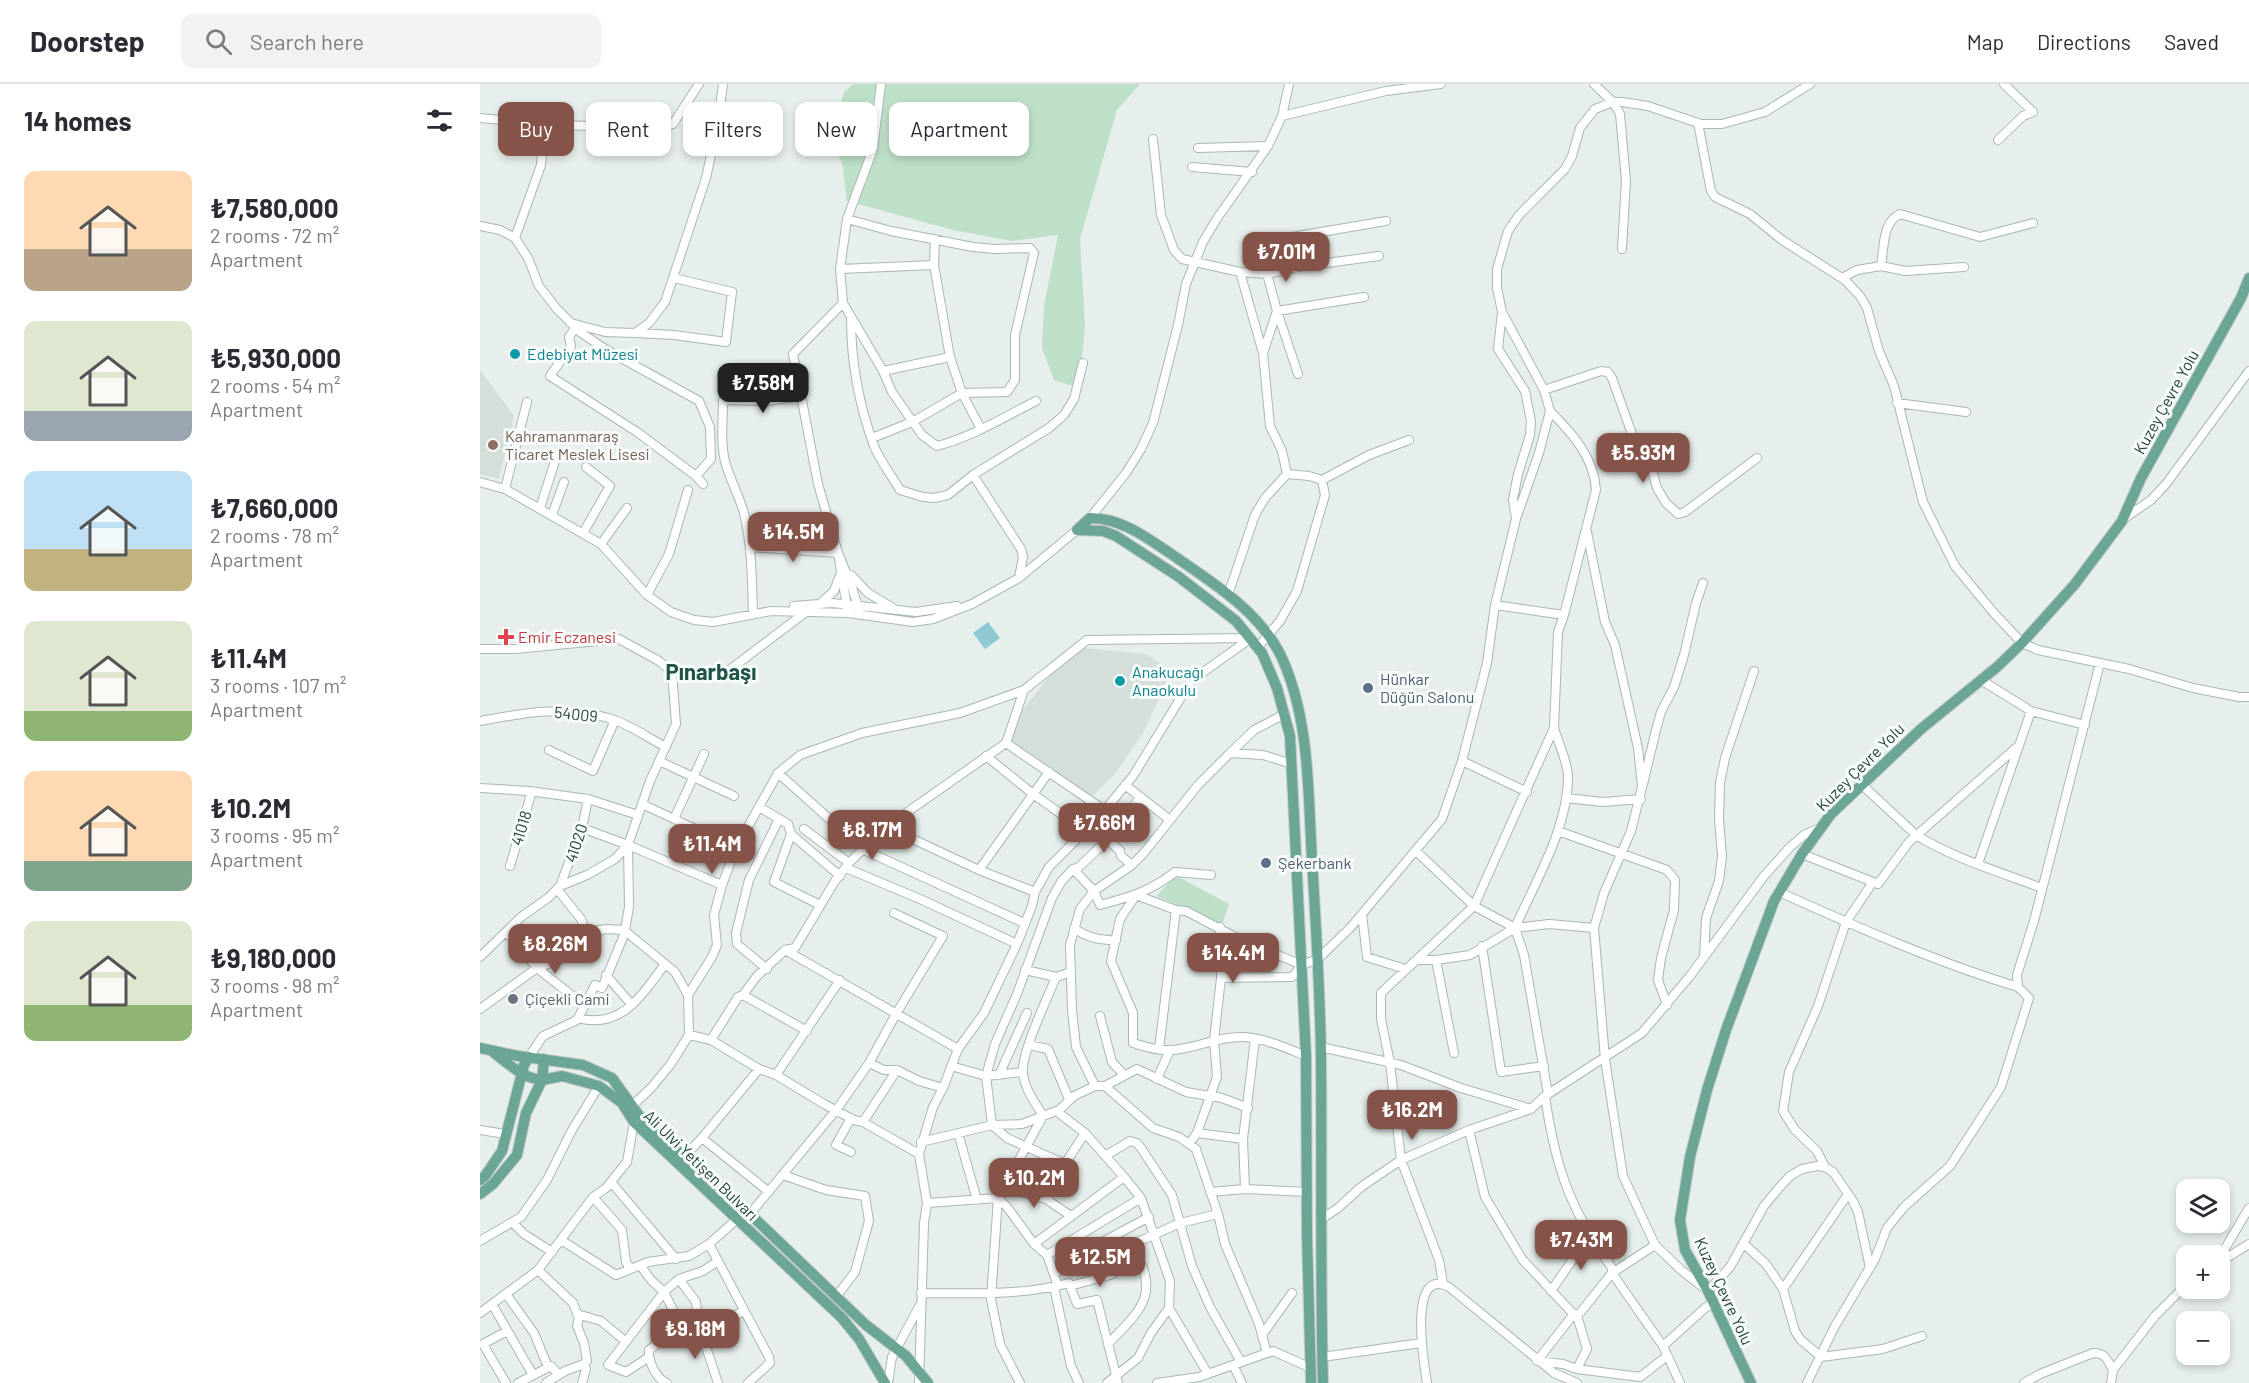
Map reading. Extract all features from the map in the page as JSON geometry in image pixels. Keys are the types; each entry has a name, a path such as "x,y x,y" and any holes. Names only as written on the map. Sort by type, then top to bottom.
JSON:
{"main road":[{"name":"Kuzey Çevre Yolu","path":"1751,1383 1708,1291 1685,1250 1680,1220 1684,1183 1707,1090 1766,918 1802,854 1821,828 1861,784 1921,729 2022,643 2075,584 2122,521 2141,478 2241,298 2249,278"},
{"path":"1077,530 1090,518 1114,520 1135,531 1228,595 1251,614 1269,635 1281,657 1299,715 1305,756 1318,959 1321,1047 1320,1220 1323,1383"},
{"path":"1077,530 1103,531 1140,551 1217,604 1258,647 1285,714 1290,736 1292,764 1306,1056 1311,1383"},
{"path":"485,1049 583,1065 612,1078 643,1121 750,1214 866,1325 919,1369 928,1383"},
{"path":"485,1049 522,1074"},
{"path":"480,1180 502,1151 522,1074 529,1057"},
{"path":"480,1194 493,1184 517,1155 525,1113 542,1080 544,1059"},
{"name":"Ali Ulvi Yetişen Bulvarı","path":"522,1074 532,1079 542,1080 562,1076 599,1086 622,1103 634,1122 842,1318 859,1339 886,1383"}],"street":[{"path":"574,125 651,129 673,124 699,84"},
{"path":"635,333 649,323 665,302 674,278 706,178 718,123 723,84"},
{"path":"881,84 873,149 848,219 840,268 843,303 883,371 892,392 922,435 937,446 981,429 1036,401"},
{"path":"1090,518 1126,473 1153,423 1178,326 1186,284 1203,242 1216,220 1269,146 1282,116 1289,84"},
{"path":"1282,116 1386,91 1441,84"},
{"path":"1594,84 1613,102 1620,114 1626,181 1622,249"},
{"path":"1680,1383 1663,1346 1589,1236 1579,1218 1558,1166 1551,1137 1544,1066 1524,956 1515,928 1558,831 1566,798 1568,775 1554,728 1558,632 1587,532 1596,490 1595,476 1590,461 1577,441 1550,411 1544,390 1502,312 1496,282 1497,268 1508,231 1519,215 1565,169 1572,156 1580,128 1595,109 1613,102 1648,106 1698,123 1722,124 1765,112 1810,84"},
{"path":"1998,140 2023,116 2033,112 2004,84"},
{"path":"480,118 498,120"},
{"path":"1698,123 1711,191 1715,197 1750,214 1782,240 1852,285 1867,308 1873,335 1894,386 1923,502 1955,566 2022,643 2038,650 2100,663 2193,688 2249,697"},
{"path":"1153,139 1161,215 1174,250 1182,259 1240,272 1267,274 1296,267 1378,256"},
{"path":"1198,148 1269,146"},
{"path":"515,238 541,165 542,156"},
{"path":"1192,168 1251,172"},
{"path":"1881,266 1884,237 1894,217 1900,214 1980,237 2033,223"},
{"path":"848,219 891,231 995,249 1030,248 1034,253 1015,335 1015,380 1007,392 962,393 912,422 872,438"},
{"path":"1255,273 1274,240 1386,221"},
{"path":"480,226 500,230 515,238 528,258 539,286 573,325 605,349 699,401 710,427 711,459 696,476"},
{"path":"935,239 934,265 950,357 962,393 981,429"},
{"path":"840,268 934,265"},
{"path":"1842,278 1857,270 1881,266 1905,271 1964,267"},
{"path":"1240,272 1263,353 1270,426 1282,451 1287,474"},
{"path":"1267,274 1298,374"},
{"path":"573,325 605,332 674,335 726,342 732,292 674,278"},
{"path":"1277,311 1364,297"},
{"path":"843,303 793,354 818,484 843,570 859,610"},
{"path":"1263,353 1277,311"},
{"path":"1502,312 1498,349 1525,391 1531,421 1530,435 1513,499 1516,519"},
{"path":"851,315 851,353 875,447 900,490 923,497 934,498 948,495 973,475 1049,428 1064,415 1074,399 1083,363"},
{"path":"573,325 569,337 571,346 550,376 637,432 696,476 703,484"},
{"path":"883,371 950,357"},
{"path":"1544,390 1601,371 1608,372 1636,445 1650,462 1656,488 1666,503 1678,514 1685,512 1757,458"},
{"path":"2122,521 2151,500 2166,484 2249,371"},
{"path":"753,614 750,546 741,505 725,463 723,400 767,401 801,396"},
{"path":"505,489 527,402"},
{"path":"1897,403 1966,412"},
{"path":"1221,978 1292,977 1302,965 1318,959 1362,914 1442,819 1462,761 1487,663 1495,605 1516,519 1539,453 1550,411"},
{"path":"1287,474 1322,480 1369,455 1409,440"},
{"path":"540,508 557,455"},
{"path":"583,533 610,486 586,467"},
{"path":"1228,595 1255,515 1265,498 1287,474"},
{"path":"973,475 1021,549 1023,557 1019,578"},
{"path":"1258,647 1280,621 1297,591 1325,495 1322,480"},
{"path":"480,482 505,489 601,544 647,595 671,612 694,621 713,622 790,606 820,604 847,609 916,612 972,604"},
{"path":"552,515 564,482"},
{"path":"647,595 669,554 688,490"},
{"path":"601,544 627,508"},
{"path":"859,610 913,622 933,619 972,604 1019,578 1077,530"},
{"path":"1587,532 1605,622 1615,645 1638,748 1642,787 1641,799 1631,831 1604,893 1594,928 1605,1059 1623,1176 1655,1245 1681,1270 1708,1291 1730,1267 1764,1206 1790,1176 1802,1169 1825,1167"},
{"path":"750,546 838,553"},
{"path":"820,604 834,591 843,570"},
{"path":"843,570 847,609"},
{"path":"843,570 868,593 898,610"},
{"path":"1642,787 1648,771 1661,712 1674,687 1703,583"},
{"path":"1495,605 1564,615"},
{"path":"771,611 847,609"},
{"path":"480,649 515,649 619,639 659,661 672,672 728,671 807,611"},
{"path":"688,995 717,945 714,915 736,848 778,773 800,755 862,733 960,713 1024,690 1087,640 1251,638"},
{"path":"919,1383 924,1223 927,1203 919,1154 933,1107 958,1049 984,1013 1017,944 1032,906 1035,891 1049,867 1133,776 1191,681 1251,638"},
{"path":"2018,987 2017,975 2100,663"},
{"path":"1704,957 1706,918 1719,881 1722,856 1719,819 1720,783 1725,758 1754,671"},
{"path":"529,1057 543,1036 578,1018 595,985 602,988 624,930 630,891 628,845 659,761 676,724 672,672"},
{"path":"1981,680 2031,711 2085,725"},
{"path":"711,1040 738,997 744,995 757,976 785,950 795,948 820,904 848,865 886,827 1006,743 1024,690"},
{"name":"54009","path":"480,721 533,711 580,712 615,720 666,747"},
{"path":"1978,864 2031,711"},
{"path":"1095,1086 1076,1047 1072,1010 1070,945 1080,909 1094,891 1132,865 1198,785 1254,730 1285,714"},
{"path":"549,750 593,771 615,720"},
{"path":"1443,1284 1439,1260 1401,1160 1390,1063 1381,1018 1381,993 1404,969 1417,960 1474,906 1554,728"},
{"path":"1006,743 1104,810"},
{"path":"1802,854 1878,884 1900,852 1916,835 2017,747"},
{"path":"1230,753 1263,755 1292,764"},
{"path":"674,819 704,754"},
{"path":"986,756 1033,794 1107,840 1120,851 1120,856 1132,865"},
{"path":"659,761 734,796"},
{"path":"1462,761 1527,792"},
{"path":"979,870 996,850 1049,772"},
{"path":"778,773 864,850 1024,922"},
{"path":"1861,784 1916,835 1978,864 2042,888"},
{"path":"1125,785 1170,820"},
{"path":"480,788 532,791 588,799 638,814"},
{"name":"41018","path":"510,866 532,791"},
{"path":"1065,1164 1007,1138 992,1125 986,1076 995,1044 1012,1006 1052,898 1061,882 1107,840 1140,798"},
{"path":"1566,798 1603,802 1641,799"},
{"name":"41020","path":"558,887 582,828 588,799"},
{"path":"642,804 736,848"},
{"path":"759,807 788,824 791,834 840,876"},
{"path":"767,969 737,944 736,933 749,880 779,819"},
{"path":"886,827 979,870 1035,891"},
{"path":"582,828 722,885"},
{"path":"1320,1220 1338,1208 1361,1187 1401,1160 1469,1130 1531,1109 1547,1095 1642,1033 1667,1005 1764,876 1790,846 1804,835 1821,828"},
{"path":"804,829 848,865 1017,944"},
{"path":"1558,831 1667,870 1676,880 1674,910 1661,958 1658,980 1667,1005"},
{"path":"791,834 774,882 820,904"},
{"path":"480,957 558,887 587,875 615,859 628,845"},
{"path":"1416,851 1474,906 1515,928"},
{"path":"1073,869 1094,891 1101,905 1157,886 1175,872 1211,875"},
{"path":"1870,1268 1858,1212 1833,1172 1825,1167 1817,1151 1795,1130 1783,1111 1789,1072 1818,1006 1846,922 1873,882"},
{"path":"558,887 581,919 586,932"},
{"path":"1779,892 1898,945 2018,987 2029,998 2001,1087 1950,1166 1905,1207 1887,1228 1870,1268 1834,1326 1807,1383"},
{"path":"1136,895 1176,910 1186,911 1239,939 1302,965"},
{"path":"1136,895 1120,919 1111,961 1133,1012 1133,1043 1170,1050 1214,1040 1243,1037 1306,1056"},
{"path":"1159,1049 1176,910"},
{"path":"750,1214 837,1109 869,1063 944,936 894,913"},
{"path":"1362,914 1367,957 1404,969"},
{"path":"1417,960 1470,955 1515,928 1549,924 1594,928"},
{"path":"1189,1144 1197,1133 1217,1077 1214,1040 1221,978 1220,927"},
{"path":"1074,928 1083,935 1106,941 1116,940"},
{"path":"480,1009 537,968 549,964 572,938 586,932 607,929 624,930 675,972 688,995 689,1035 670,1065 632,1106"},
{"path":"506,932 537,968 584,1005"},
{"path":"1482,946 1501,1072 1544,1066"},
{"path":"785,950 958,1049"},
{"path":"1436,960 1454,1053"},
{"path":"578,1018 594,1022 616,1016 632,1005 665,964"},
{"path":"1025,970 1056,977 1071,972"},
{"path":"606,975 632,1005"},
{"path":"1043,1116 1027,1091 1022,1072 1029,1045 1056,977"},
{"path":"776,1075 840,980"},
{"path":"744,995 807,1031"},
{"path":"999,1075 1027,1013"},
{"path":"1100,1017 1112,1062 1124,1075"},
{"path":"689,1035 711,1040 759,1069 776,1075 919,1154"},
{"path":"1245,1189 1243,1139 1255,1039"},
{"path":"538,1045 544,1059"},
{"path":"1029,1045 1048,1049 1069,1099"},
{"path":"1321,1047 1390,1063 1461,1089 1531,1109"},
{"path":"1157,1079 1170,1050"},
{"path":"869,1063 884,1070 897,1070 919,1081 943,1088"},
{"path":"951,1066 986,1076 1022,1072"},
{"path":"683,1158 759,1069"},
{"path":"862,1122 897,1070"},
{"path":"921,1142 992,1125 1022,1124 1059,1110 1069,1099 1095,1086 1105,1086 1137,1070 1186,1092 1211,1096 1248,1108"},
{"path":"480,1241 521,1217 547,1180 572,1130 599,1086"},
{"path":"1105,1086 1153,1128 1179,1137 1196,1149 1218,1214 1225,1244 1262,1335 1267,1353"},
{"path":"1059,1110 1060,1114 1084,1133 1141,1198 1170,1281 1169,1308 1208,1374"},
{"path":"1020,1383 1000,1344 992,1299 998,1198 1043,1116"},
{"path":"851,1118 836,1145 851,1152"},
{"path":"480,1313 538,1270 593,1197 611,1182 627,1162 634,1122"},
{"path":"480,1130 506,1134"},
{"path":"1469,1130 1485,1197 1522,1259 1578,1319 1587,1349 1577,1369"},
{"path":"958,1133 977,1200"},
{"path":"1046,1199 1084,1133"},
{"path":"1197,1133 1243,1139"},
{"path":"702,1138 769,1192"},
{"path":"1105,1156 1130,1141 1137,1143 1172,1195 1192,1266 1237,1364 1242,1383"},
{"path":"783,1175 826,1190 865,1196 869,1221 855,1272 836,1297"},
{"path":"1034,1244 1124,1177"},
{"path":"611,1182 692,1275"},
{"path":"1004,1187 1046,1199 1071,1216"},
{"path":"1210,1191 1245,1189 1307,1192"},
{"path":"1783,1289 1848,1194"},
{"path":"593,1197 622,1230 626,1262 630,1268"},
{"path":"927,1203 998,1198"},
{"path":"998,1198 1034,1244 1047,1256 1054,1274 1071,1366 1078,1383"},
{"path":"1047,1256 1141,1198"},
{"path":"2227,1245 2249,1208"},
{"path":"1108,1344 1141,1309 1146,1293 1144,1266 1131,1245 1180,1223 1218,1214"},
{"path":"1054,1274 1095,1246 1149,1217"},
{"path":"561,1240 616,1275 640,1264 689,1256 709,1244 736,1220"},
{"path":"513,1222 524,1234 552,1252"},
{"path":"1551,1291 1589,1236"},
{"path":"1743,1243 1766,1264 1783,1289 1795,1331 1800,1339 1821,1357 1883,1349 1922,1336"},
{"path":"709,1244 769,1357 770,1363 748,1383"},
{"path":"2230,1256 2249,1244"},
{"path":"1537,1361 1573,1315 1580,1313 1612,1273 1655,1245"},
{"path":"1070,1286 1110,1275 1140,1259"},
{"path":"649,1357 626,1372 608,1365 664,1292 679,1279 703,1271 718,1261"},
{"path":"640,1264 651,1280 664,1292 684,1332"},
{"path":"538,1270 573,1302 579,1318 577,1326 584,1343 587,1361 546,1383"},
{"path":"679,1279 696,1302 699,1326 718,1383"},
{"path":"921,1297 992,1293 1056,1286 1069,1282 1077,1304 1097,1300 1117,1379"},
{"path":"1426,1383 1421,1343 1422,1299 1426,1289 1434,1284 1443,1284 1537,1361 1554,1373 1577,1383"},
{"path":"1262,1335 1292,1293"},
{"path":"506,1294 534,1333 548,1367"},
{"path":"2112,1370 2155,1316 2176,1295"},
{"path":"886,1383 892,1357 921,1297"},
{"path":"1663,1346 1713,1303"},
{"path":"492,1304 533,1375"},
{"path":"1107,1383 1117,1379 1138,1358 1151,1333 1169,1308"},
{"path":"667,1383 659,1379 649,1357 649,1350 662,1339 731,1318 744,1311"},
{"path":"577,1314 601,1321 626,1341"},
{"path":"506,1383 483,1344 507,1331"},
{"path":"1322,1358 1421,1343"},
{"path":"1157,1383 1199,1377 1273,1351 1311,1368"},
{"path":"2024,1383 2040,1374 2093,1353 2106,1356 2112,1370 2112,1383"},
{"path":"1537,1361 1563,1364 1577,1369 1637,1380 1667,1356"},
{"path":"582,1383 586,1369 584,1364"},
{"path":"518,1383 551,1366 559,1375"}],"shaded area":[{"name":"Kahramanmaraş Ticaret Meslek Lisesi","path":"480,370 514,416 499,479 480,474"},
{"path":"1084,648 1146,654 1172,671 1143,733 1115,774 1092,797 1007,738 1022,711 1051,674"}],"green space":[{"path":"853,84 1140,84 1117,110 1080,239 1085,325 1079,388 1054,380 1042,348 1044,306 1058,235 1012,241 953,230 847,201 842,163 838,156 877,156 877,102 842,102 844,92"},
{"path":"1175,875 1229,904 1222,925 1157,896"}],"water":[{"path":"988,622 1000,638 985,649 973,633"}],"place":[{"name":"Edebiyat Müzesi","path":"515,354"},
{"name":"Kahramanmaraş Ticaret Meslek Lisesi","path":"493,445"},
{"name":"Emir Eczanesi","path":"506,637"},
{"name":"Anakucağı Anaokulu","path":"1120,681"},
{"name":"Hünkar Düğün Salonu","path":"1368,688"},
{"name":"Şekerbank","path":"1266,863"},
{"name":"Çiçekli Cami","path":"513,999"}],"district":[{"name":"Pınarbaşı","path":"711,672"}]}
